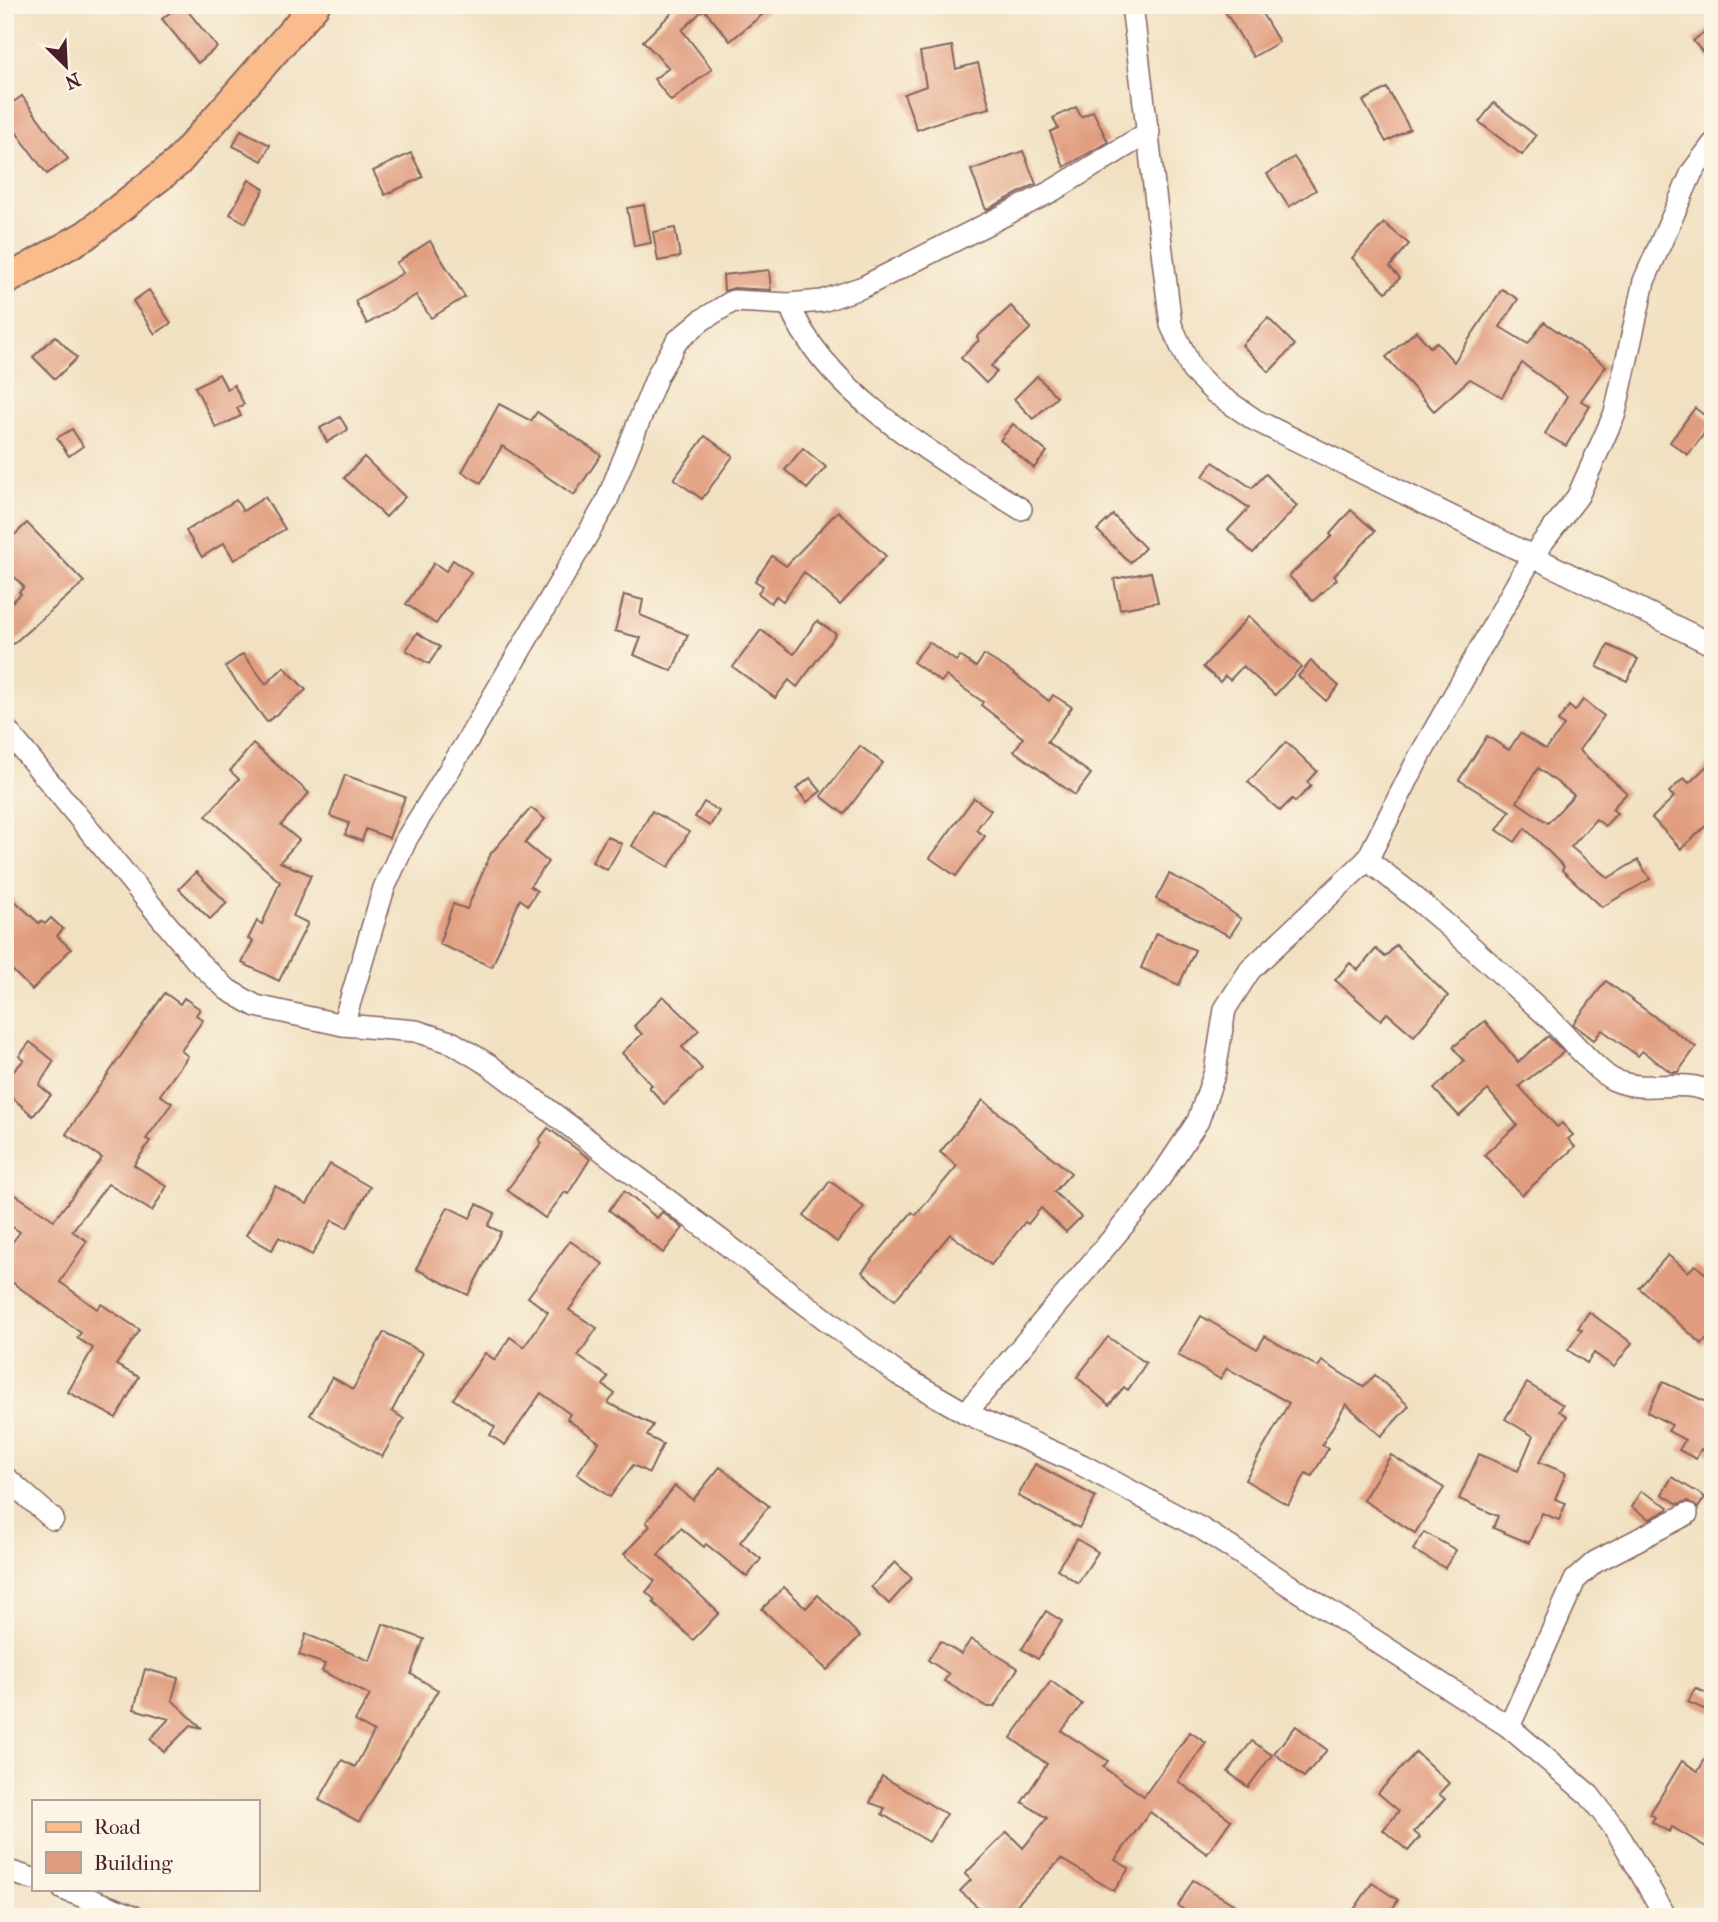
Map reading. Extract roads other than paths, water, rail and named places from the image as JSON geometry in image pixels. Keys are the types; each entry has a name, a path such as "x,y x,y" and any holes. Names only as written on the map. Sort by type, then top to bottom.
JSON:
{"main road":[{"path":"5,281 86,235 177,163 315,5"}],"street":[{"path":"1132,5 1171,325 1192,370 1214,392 1255,420 1713,645"},
{"path":"343,1025 384,888 407,838 469,738 606,503 658,373 677,341 702,320 733,301 789,304 822,300 863,287 1052,191 1149,132"},
{"path":"966,1413 1148,1196 1198,1121 1215,1072 1225,1009 1250,970 1367,860 1417,761 1533,555 1578,496 1615,413 1644,282 1692,172 1713,144"},
{"path":"789,304 798,328 819,358 848,386 939,459 1021,509"},
{"path":"5,728 197,961 228,990 256,1006 343,1025 416,1031 453,1043 489,1065 898,1374 966,1413 1093,1471 1202,1529 1509,1727 1589,1795 1616,1830 1666,1917"},
{"path":"1367,860 1397,882 1612,1079 1645,1088 1672,1083 1699,1086 1713,1093"},
{"path":"5,1477 53,1519"},
{"path":"1509,1727 1575,1580 1595,1562 1687,1514"},
{"path":"5,1870 32,1879"},
{"path":"66,1890 136,1917"}]}
